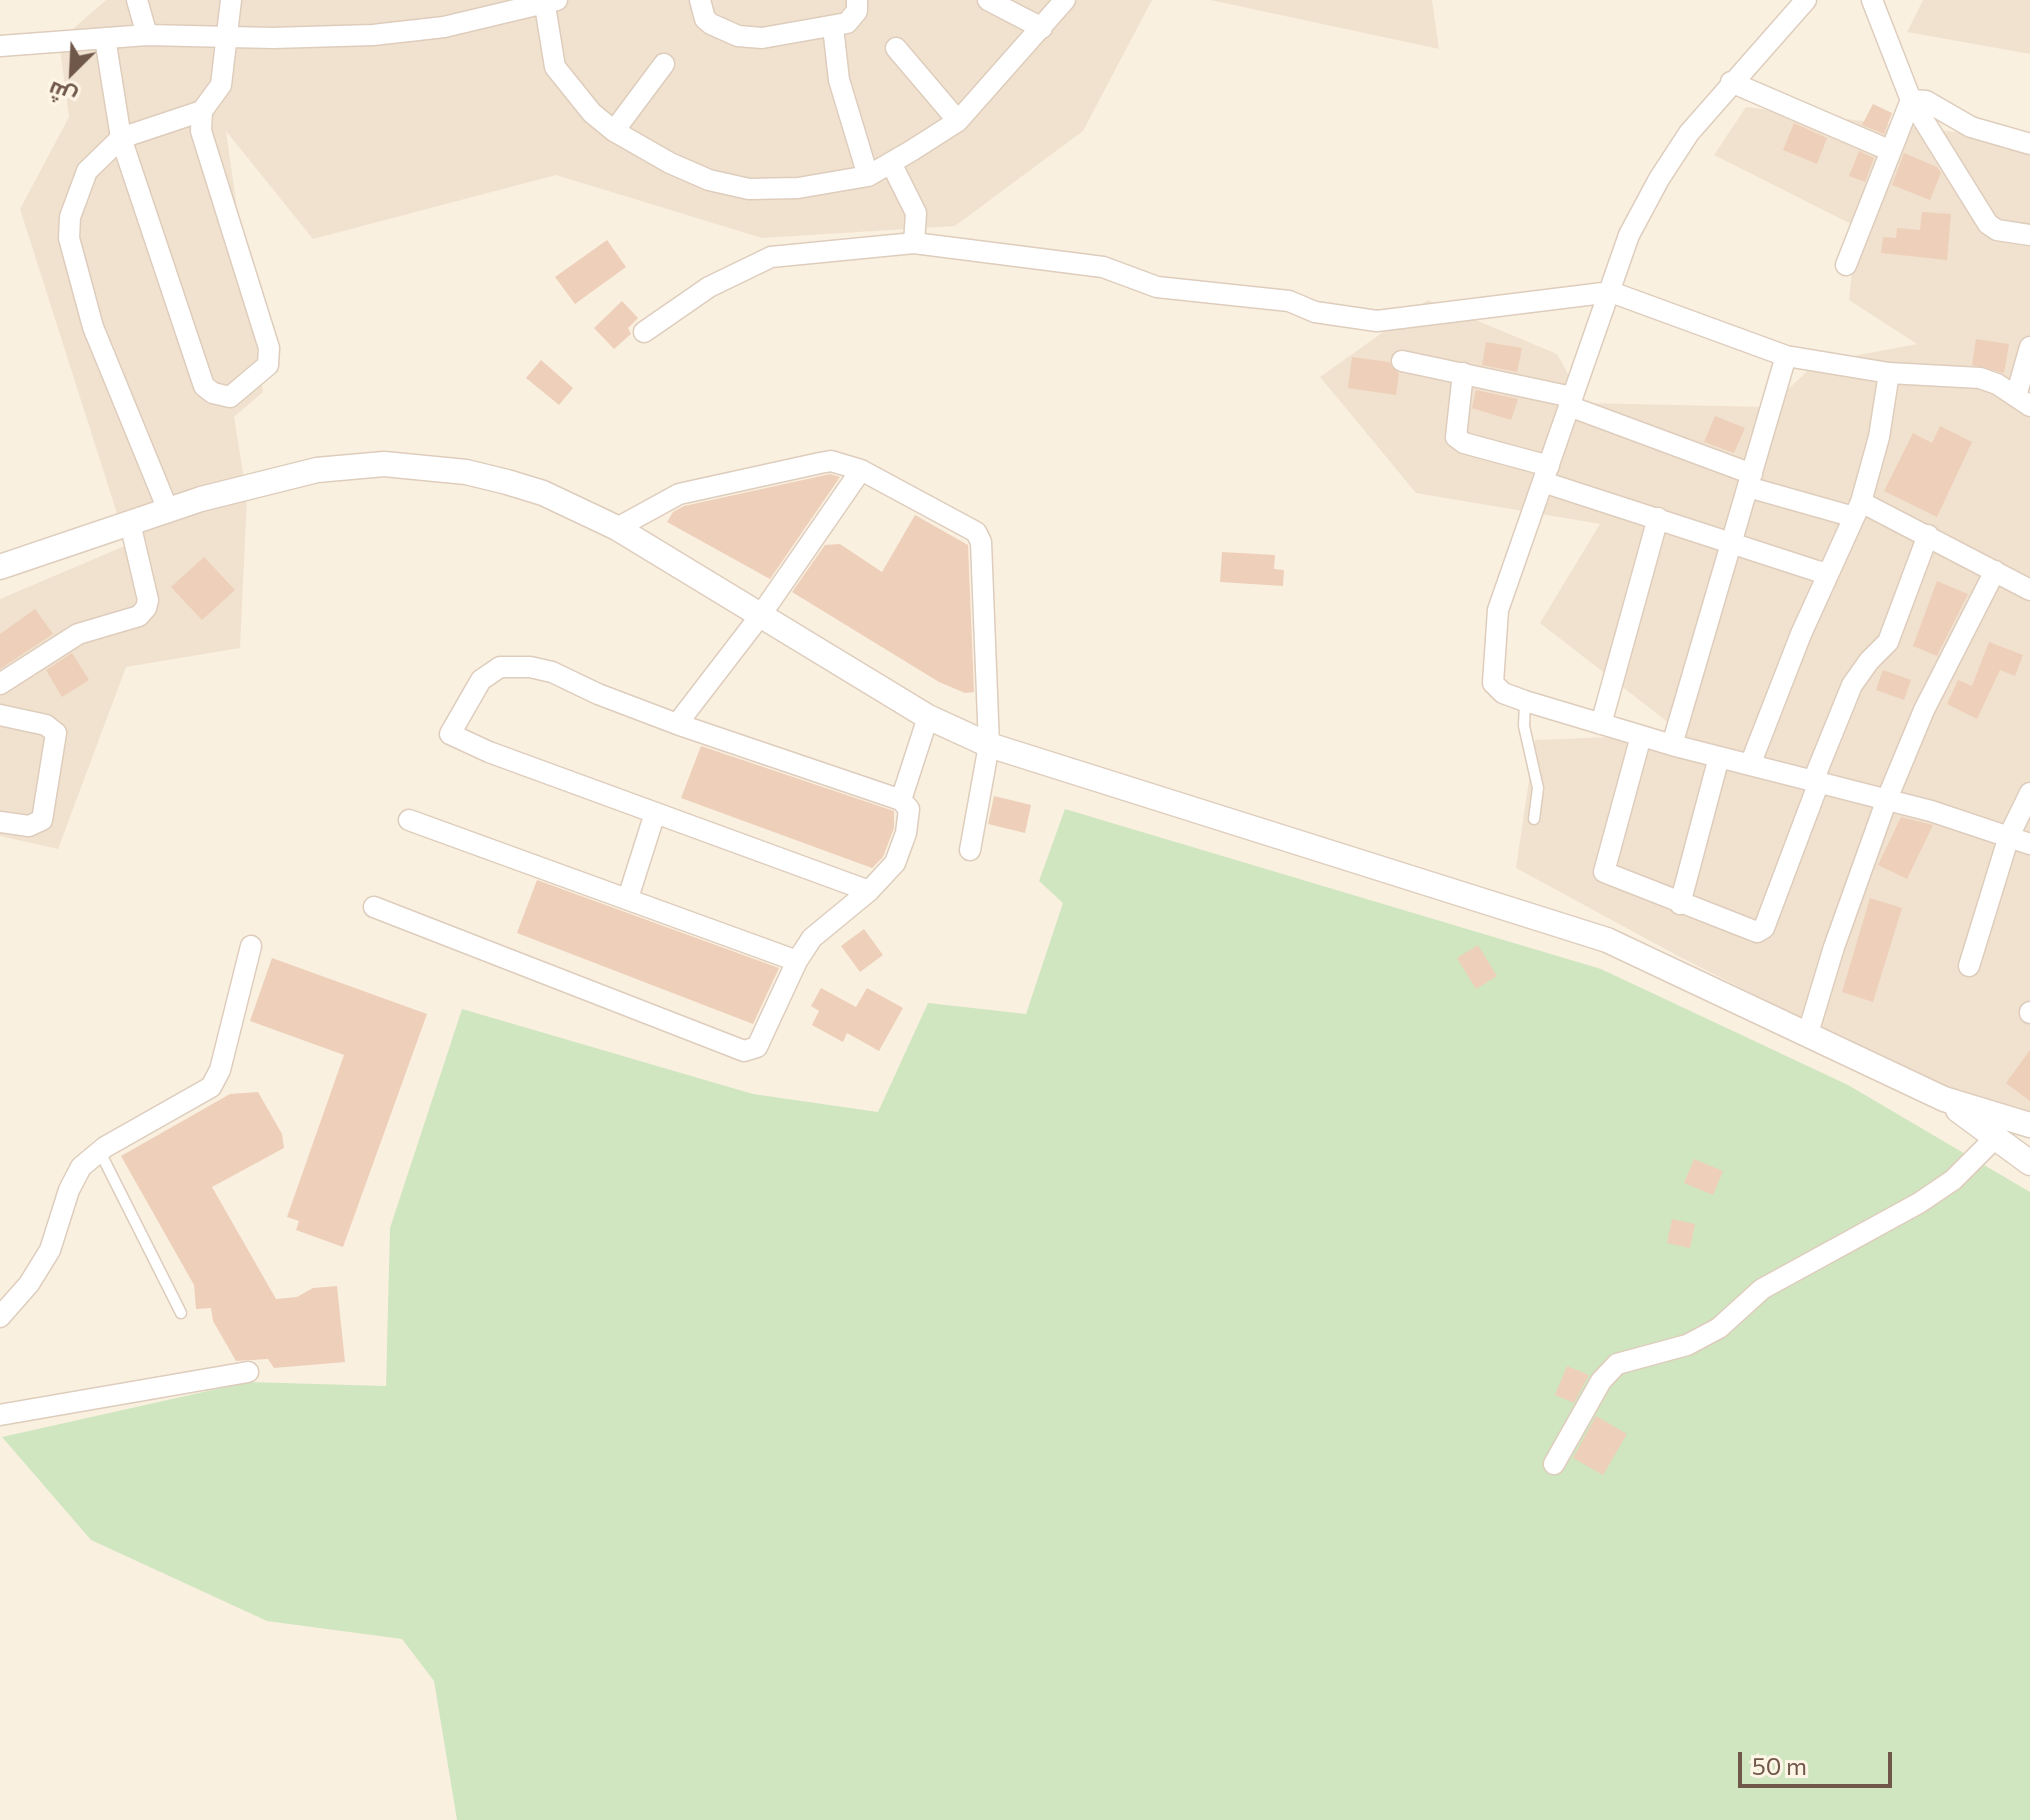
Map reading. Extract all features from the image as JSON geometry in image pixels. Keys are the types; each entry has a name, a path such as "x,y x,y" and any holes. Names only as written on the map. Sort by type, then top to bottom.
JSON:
{"street":[{"path":"137,0 147,35"},
{"path":"168,510 93,327 69,238 70,217 87,171 121,138 202,111 221,85 231,0"},
{"path":"700,0 705,19 738,36 775,37 833,27 852,18 857,11 857,0"},
{"path":"988,0 1042,28"},
{"path":"0,46 147,35 373,35 444,27 549,1 555,67 592,113 614,131 670,163 730,186 798,188 868,176 958,121 1065,0"},
{"path":"1806,0 1731,82 1659,179 1629,235 1498,610 1493,654 1495,687 1525,701 1641,736 1887,799 2030,844"},
{"path":"1872,0 1911,100 1988,224 1997,230 2030,235"},
{"path":"833,27 839,80 868,176"},
{"path":"105,38 121,138 204,386 213,393 230,397 268,365 269,348 202,134 202,111"},
{"path":"896,48 958,121"},
{"path":"614,131 664,64"},
{"path":"1731,82 1891,151"},
{"path":"1911,100 1926,101 1971,127 2030,144"},
{"path":"1846,265 1911,100"},
{"path":"891,163 916,213 914,243"},
{"path":"644,332 709,287 771,257 898,247 914,243 1103,267 1157,287 1289,301 1315,312 1377,321 1611,292 1786,356 1889,373 1980,378 1997,384 2023,401 2030,347"},
{"path":"1672,745 1786,356"},
{"path":"1402,361 1463,373 1570,401 1750,481 1857,510 1928,535 2030,590"},
{"path":"1463,373 1456,437 1464,443 1658,518 1820,572 1829,571"},
{"path":"1750,765 1857,510 1879,437 1889,373"},
{"path":"617,528 679,494 831,461 861,470 976,532 981,542 989,745 970,850"},
{"path":"0,567 168,510 278,478 384,464 466,472 507,482 567,503 617,528 928,717 989,745 1607,940 1944,1099 2030,1125"},
{"path":"677,724 760,616 861,470"},
{"path":"1601,724 1658,518"},
{"path":"0,684 78,634 139,616 148,600 130,523"},
{"path":"1641,736 1604,872 1680,904 1761,931 1852,685 1888,642 1928,535"},
{"path":"1808,1033 1834,947 1887,799 1924,710 1995,571"},
{"path":"374,907 744,1051 757,1047 797,961 812,938 869,891 895,863 906,833 909,809 901,800 677,724 598,694 552,672 530,667 500,667 481,680 450,734 489,752 869,891"},
{"path":"0,715 46,725 56,733 42,820 29,826 0,822"},
{"path":"901,800 928,717"},
{"path":"1680,904 1719,757"},
{"path":"1969,966 2009,836 2030,793"},
{"path":"628,898 655,813"},
{"path":"409,820 797,961"},
{"path":"0,1317 29,1284 50,1250 69,1190 81,1167 100,1152 211,1087 220,1070 251,946"},
{"path":"1944,1099 2030,1163"},
{"path":"1554,1464 1601,1381 1617,1364 1687,1345 1719,1328 1762,1289 1919,1203 1953,1180 1994,1139"},
{"path":"0,1415 248,1372"}],"lane":[{"path":"1525,701 1524,726 1538,788 1534,819"},
{"path":"100,1152 181,1313"}],"shaded area":[{"path":"106,0 1152,0 1083,131 955,226 762,238 556,175 313,239 226,131 263,392 234,417 247,497 240,648 126,667 58,849 0,836 0,599 127,545 20,209 69,117 59,41"},
{"path":"1210,0 1432,0 1439,49"},
{"path":"1923,0 2030,0 2030,54 1907,32"},
{"path":"1746,107 2030,141 2030,1134 1678,956 1516,868 1535,740 1683,734 1540,623 1600,524 1416,493 1320,377 1428,300 1557,354 1584,403 1769,407 1816,363 1917,344 1849,300 1857,227 1714,155"}],"green space":[{"path":"1065,809 1601,969 1848,1085 2030,1192 2030,1820 457,1820 434,1681 402,1639 267,1621 91,1540 2,1437 248,1382 386,1386 390,1228 462,1009 753,1094 878,1112 928,1003 1026,1014 1063,903 1039,881"}],"building":[{"path":"1873,104 1892,113 1884,134 1862,125"},
{"path":"1794,123 1827,138 1817,164 1783,150"},
{"path":"1859,151 1874,158 1865,182 1849,176"},
{"path":"1904,153 1937,167 1941,173 1930,200 1892,185"},
{"path":"1922,212 1951,214 1947,260 1881,253 1883,237 1896,238 1897,228 1920,230"},
{"path":"607,240 626,267 575,304 555,277"},
{"path":"622,301 638,318 628,328 631,334 614,349 594,328"},
{"path":"1976,339 2009,344 2004,373 1972,365"},
{"path":"1486,342 1522,348 1517,372 1482,365"},
{"path":"1352,357 1389,362 1399,374 1396,395 1348,388"},
{"path":"541,360 573,388 559,405 526,378"},
{"path":"1476,390 1518,399 1511,420 1472,408"},
{"path":"1715,416 1745,428 1734,453 1704,442"},
{"path":"1940,426 1972,442 1937,517 1884,491 1913,433 1932,443"},
{"path":"830,474 840,477 770,579 667,522 673,512 684,506"},
{"path":"915,515 968,545 974,692 965,693 939,682 792,592 825,545 840,544 882,572"},
{"path":"1222,552 1275,555 1274,569 1284,570 1283,586 1220,582"},
{"path":"204,557 235,590 202,620 171,587"},
{"path":"1937,581 1968,594 1937,656 1913,646"},
{"path":"35,609 53,634 0,669 0,634"},
{"path":"1989,642 2023,655 2015,676 2000,670 1977,719 1947,704 1958,680 1972,686"},
{"path":"72,653 89,680 62,697 46,670"},
{"path":"1883,670 1911,680 1904,700 1876,690"},
{"path":"701,746 894,811 894,828 883,857 872,868 681,798"},
{"path":"994,796 1031,805 1025,833 988,824"},
{"path":"1901,817 1933,825 1907,879 1878,865"},
{"path":"537,880 779,968 753,1024 517,933"},
{"path":"1870,898 1902,908 1873,1002 1842,992"},
{"path":"864,929 883,955 860,972 841,946"},
{"path":"1478,945 1497,976 1476,989 1457,958"},
{"path":"272,958 427,1014 343,1247 296,1230 299,1221 287,1217 344,1055 250,1021"},
{"path":"821,988 856,1007 867,988 903,1008 879,1051 847,1033 843,1042 812,1025 819,1011 811,1006"},
{"path":"2030,1050 2030,1101 2006,1083"},
{"path":"258,1092 282,1134 284,1148 212,1187 276,1299 297,1297 313,1288 337,1286 345,1362 274,1368 268,1359 236,1361 213,1321 211,1308 196,1309 194,1285 121,1156 230,1094"},
{"path":"1694,1159 1723,1171 1713,1195 1684,1183"},
{"path":"1672,1219 1695,1224 1690,1248 1667,1243"},
{"path":"1567,1366 1589,1375 1574,1403 1555,1395"},
{"path":"1596,1416 1627,1434 1603,1475 1573,1458"}]}
